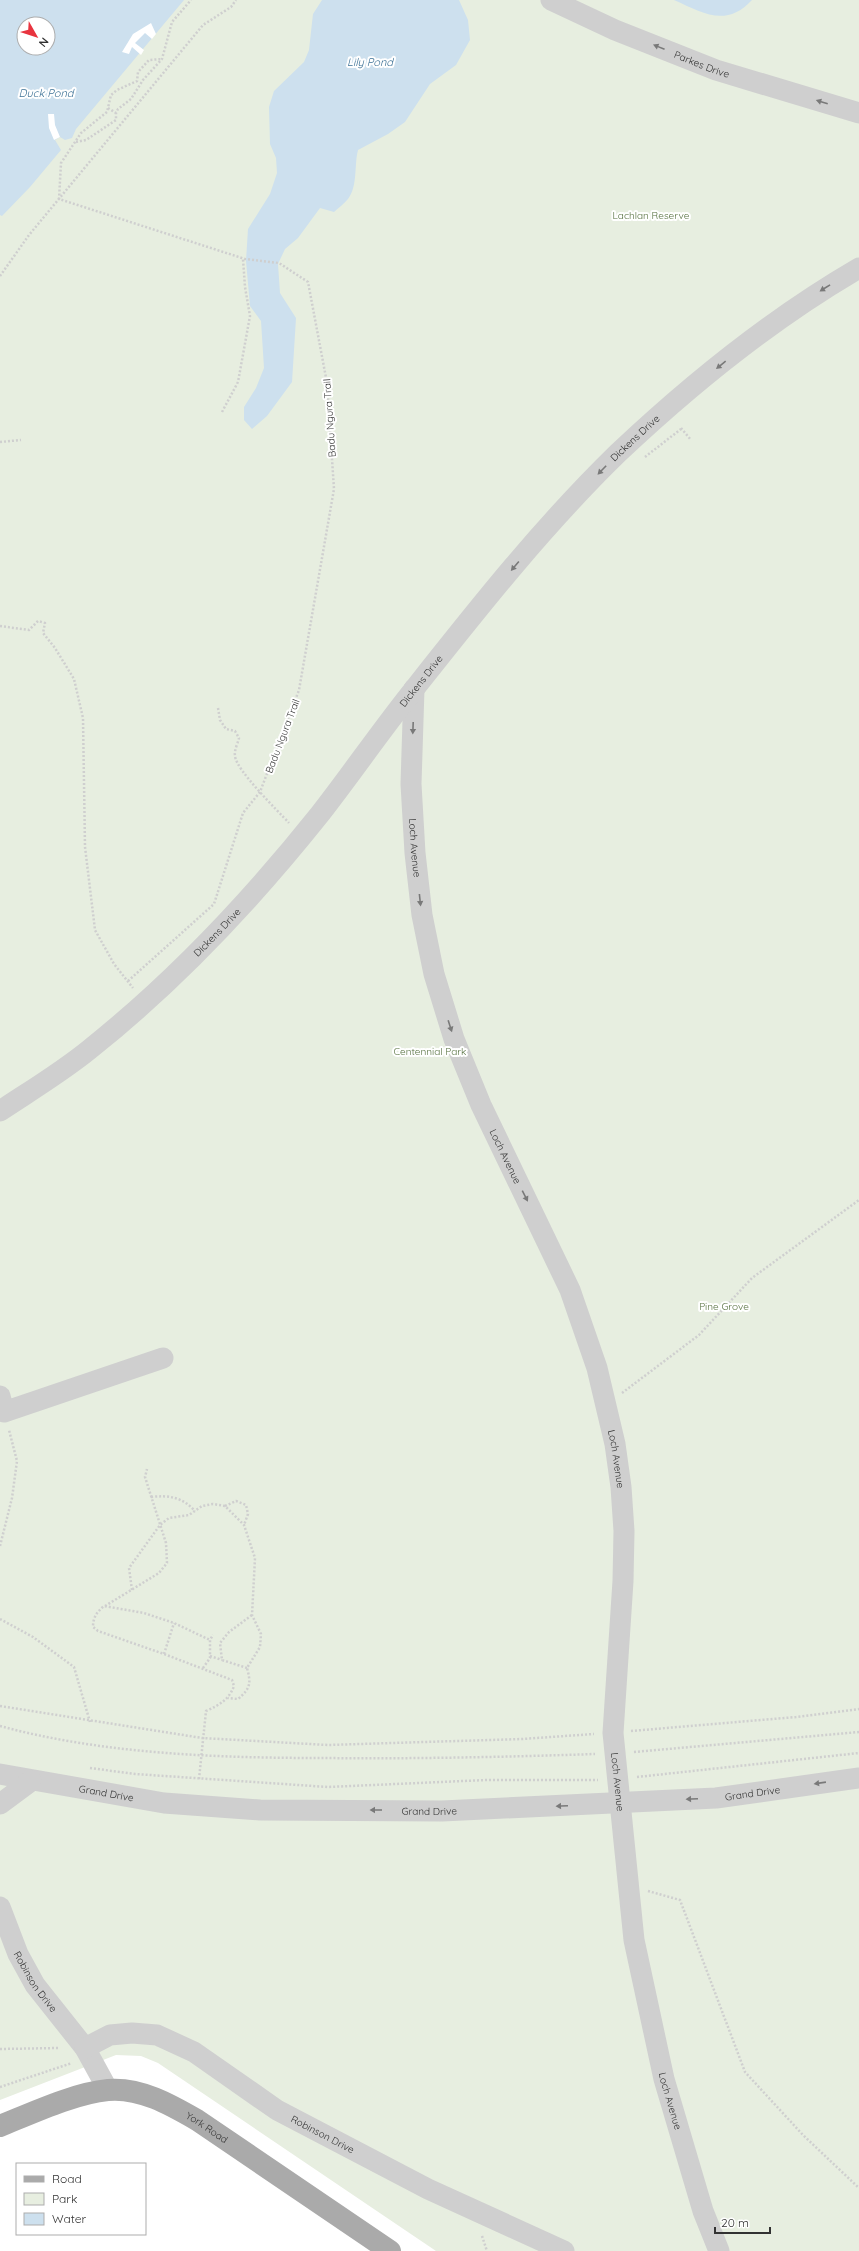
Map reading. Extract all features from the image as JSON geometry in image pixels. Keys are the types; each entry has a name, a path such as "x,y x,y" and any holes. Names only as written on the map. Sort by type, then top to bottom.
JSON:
{"main road":[{"name":"York Road","path":"0,2126 57,2104 108,2090 137,2093 178,2109 390,2251"}],"street":[{"name":"Parkes Drive","path":"551,0 614,30 716,70 859,113"},
{"name":"Dickens Drive","path":"0,1111 65,1068 134,1011 176,972 240,906 302,835 414,689 530,549 618,453 699,383 748,344 825,288 859,268"},
{"name":"Loch Avenue","path":"414,689 411,784 415,853 422,915 434,974 454,1039 481,1105 570,1290 597,1368 615,1444 622,1487 624,1531 623,1581 614,1743 634,1940 664,2079 703,2211 719,2251"},
{"path":"2,1404 163,1358"},
{"name":"Grand Drive","path":"0,1774 31,1781 69,1785 164,1803 260,1810 442,1810 716,1798 859,1778"},
{"path":"0,1804 31,1781"},
{"name":"Robinson Drive","path":"0,1907 18,1954 35,1985 85,2048 108,2090"},
{"name":"Robinson Drive","path":"85,2048 110,2035 132,2033 157,2035 194,2052 277,2110 414,2182 564,2251"}],"path":[{"path":"76,143 86,140 116,120 116,113 137,92 141,83 162,59 172,22 190,0"},
{"path":"0,276 59,199 203,25 231,7 236,0"},
{"path":"137,81 138,72 149,60 162,59"},
{"path":"137,81 141,83"},
{"path":"59,199 59,170 68,151 76,143 81,132 94,124 108,108 109,100 117,90 137,81"},
{"path":"108,108 116,113"},
{"name":"Badu Ngura Trail","path":"0,626 29,630 38,621 45,623 43,633 55,648 74,679 83,718 84,847 95,930 114,964 128,981 214,904 243,813 260,792 299,690 334,489 327,383 308,282 279,263 244,259 59,199"},
{"path":"222,412 238,382 250,316 245,288 244,259"},
{"path":"638,462 681,428"},
{"path":"0,442 22,440"},
{"path":"218,708 220,720 226,729 235,731 239,738 234,754 242,770 260,792 302,835"},
{"path":"606,1405 699,1335 752,1278 859,1200"},
{"path":"0,1546 12,1498 17,1461 2,1404"},
{"path":"147,1469 145,1478 166,1543 168,1563 159,1573 104,1606 95,1616 93,1620 93,1627 98,1631 204,1668 232,1680 234,1686 228,1698 221,1705 206,1711 202,1738 199,1779"},
{"path":"151,1497 170,1495 188,1504 195,1511"},
{"path":"132,1590 129,1568 160,1525 169,1518 189,1515 202,1506 213,1504 225,1506 236,1501 246,1505 248,1514 244,1525"},
{"path":"225,1506 244,1525 255,1558 252,1615 261,1634 260,1647 247,1668 251,1682 249,1690 238,1699 228,1698"},
{"path":"104,1606 144,1613 174,1623 210,1640"},
{"path":"222,1660 220,1644 229,1632 252,1615"},
{"path":"0,1619 34,1637 74,1667 90,1722"},
{"path":"164,1654 174,1623"},
{"path":"204,1668 210,1656 210,1640 212,1635"},
{"path":"210,1656 247,1668"},
{"path":"0,1706 90,1722 202,1738 328,1745 522,1739 614,1743 670,1750 859,1732"},
{"path":"0,1726 101,1745 222,1758 393,1758 614,1743 859,1709"},
{"path":"89,1768 135,1774 328,1787 486,1780 617,1780 859,1753"},
{"path":"628,1886 680,1900 745,2072 803,2135 859,2188"},
{"path":"0,2049 85,2048"},
{"path":"0,2087 76,2062 85,2048"}],"green space":[{"name":"Centennial Park","path":"0,0 859,0 859,2251 436,2251 158,2063 141,2056 116,2055 0,2100"}],"water":[{"name":"Duck Pond","path":"0,0 184,0 76,129 72,138 65,140 60,137 55,140 61,150 30,187 2,216 0,215"},
{"name":"Lily Pond","path":"322,0 459,0 468,20 470,40 456,65 430,84 405,122 388,134 358,150 355,182 351,194 346,201 334,212 320,208 298,238 285,249 278,264 280,293 296,318 292,382 267,416 252,429 244,420 244,407 256,388 264,368 261,321 250,306 246,261 248,229 270,194 277,173 276,158 270,144 269,107 274,91 304,62 309,50 313,14"},
{"path":"674,0 752,0 742,9 733,14 724,16 705,13"}],"pier":[{"path":"151,23 156,34 152,39 145,33 135,43 144,50 141,55 132,47 129,54 122,52 133,34"},
{"path":"48,114 54,114 55,125 60,137 54,140 49,128"}],"park label":[{"name":"Lachlan Reserve","path":"651,215"},
{"name":"Pine Grove","path":"724,1306"}]}
